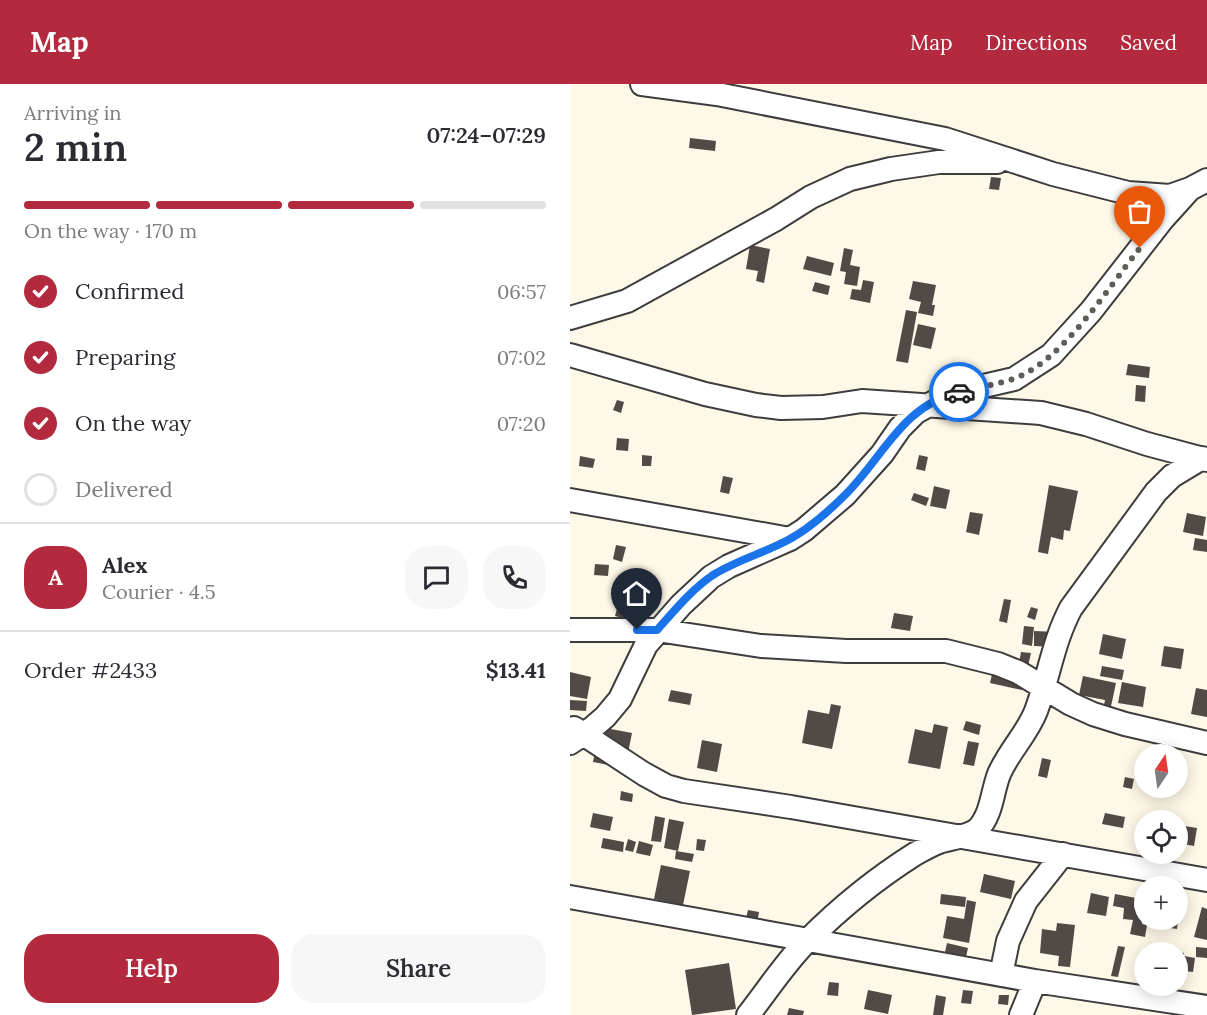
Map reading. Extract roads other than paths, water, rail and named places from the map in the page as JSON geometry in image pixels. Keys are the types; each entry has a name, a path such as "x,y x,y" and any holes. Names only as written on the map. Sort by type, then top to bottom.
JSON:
{"street":[{"path":"642,84 687,88 945,139 1010,161 1128,193 1170,196 1199,185"},
{"path":"570,318 627,301 776,219 811,197 850,179 891,169 939,162 1010,161"},
{"path":"574,734 605,717 620,699 646,645 657,630 711,577 729,566 790,539 845,495 916,412 949,394 1014,379 1051,355 1091,311 1162,220 1199,185"},
{"path":"570,355 705,394 764,406 823,407 862,401 1041,413 1204,459"},
{"path":"748,1015 806,941 880,879 916,853 938,842 974,832 985,818 1007,756 1030,724 1060,628 1071,608 1156,492 1172,476 1204,459"},
{"path":"570,500 790,539"},
{"path":"570,630 657,630 761,646 846,651 946,651 998,664 1018,672 1071,704 1093,714 1125,724 1207,743"},
{"path":"574,734 666,786 1207,880"},
{"path":"1001,975 1008,941 1026,901 1063,854"},
{"path":"570,897 1035,981 1207,1007"},
{"path":"1021,1015 1035,981"}]}
